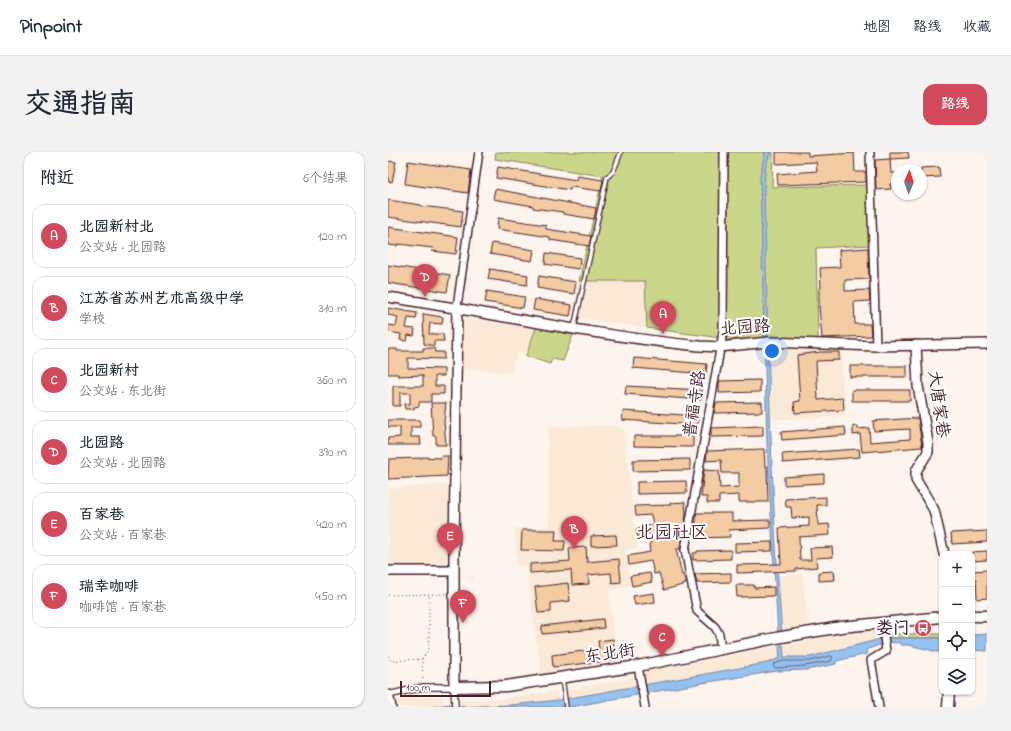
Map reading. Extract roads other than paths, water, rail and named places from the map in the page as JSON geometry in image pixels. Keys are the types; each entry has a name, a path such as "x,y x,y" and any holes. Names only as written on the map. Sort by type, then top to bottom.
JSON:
{"main road":[{"path":"975,616 987,616"},
{"name":"东北街","path":"454,687 497,687 638,666 826,629 939,617"},
{"name":"东北街","path":"882,623 939,623"},
{"path":"975,623 987,623"},
{"path":"948,707 949,695"}],"street":[{"path":"454,705 457,307 479,152"},
{"name":"普福寺路","path":"721,649 719,634 715,627 697,611 685,550 719,347 723,332 724,152"},
{"path":"870,153 876,346"},
{"name":"北园路","path":"388,297 457,307 491,316 683,344 719,347 766,342 876,346 987,344"},
{"name":"大唐家巷","path":"916,346 918,386 928,452 916,471 916,480 934,510 943,551"},
{"path":"388,571 454,571"},
{"path":"879,707 871,660 886,651 882,623"},
{"path":"638,666 645,707"},
{"name":"东北街","path":"388,694 423,687 454,687"},
{"path":"388,694 392,707"}],"lane":[{"path":"574,328 607,177 613,172 621,152"},
{"path":"562,677 566,707"}],"water":[{"path":"765,152 770,152 765,169 764,189 768,357 772,468 782,635 778,635 767,444 760,176"},
{"path":"987,634 987,651 975,650 975,635"},
{"path":"885,638 939,638 939,652 909,645 901,645 900,643 886,642 866,650 867,654 836,661 836,664 806,670 777,671 708,682 570,707 457,707 510,705 559,700 767,663 780,658 779,646 781,645 783,645 784,657 810,657"},
{"path":"449,704 457,707 432,707"}],"place":[{"name":"北园路","path":"425,297"},
{"name":"北园新村北","path":"663,334"},
{"name":"江苏省苏州艺术高级中学","path":"574,549"},
{"name":"百家巷","path":"450,556"},
{"name":"瑞幸咖啡","path":"463,623"},
{"name":"娄门","path":"923,628"},
{"name":"北园新村","path":"662,657"}],"district":[{"name":"北园社区","path":"672,534"}]}
